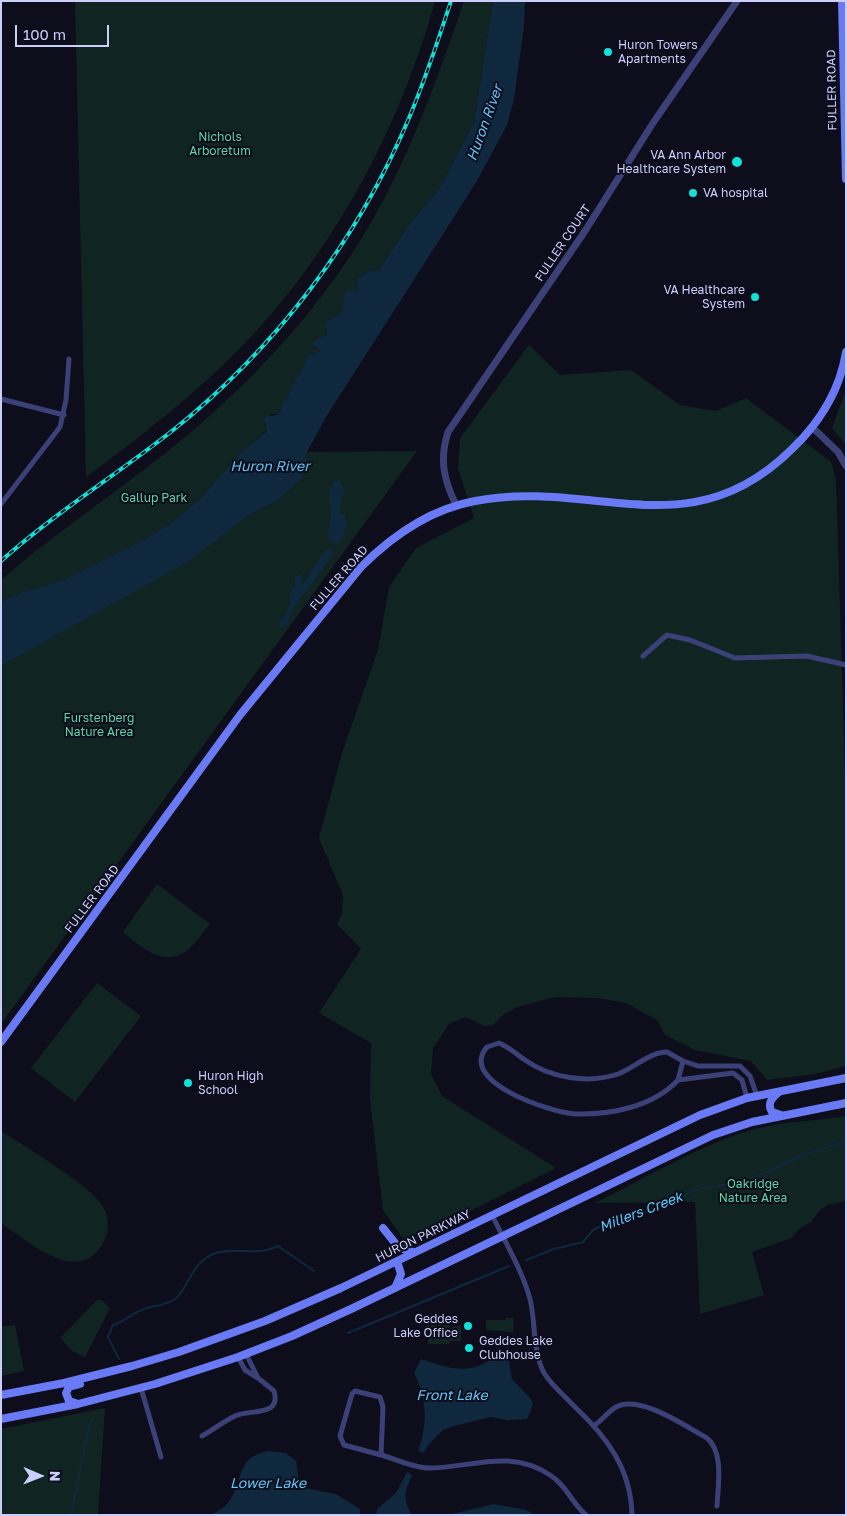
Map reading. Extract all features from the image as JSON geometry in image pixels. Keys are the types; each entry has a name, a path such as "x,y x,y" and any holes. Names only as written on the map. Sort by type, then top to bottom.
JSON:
{"main road":[{"name":"FULLER ROAD","path":"842,1 846,179"},
{"name":"FULLER ROAD","path":"1,1042 240,715 362,567 382,547 405,530 456,505 498,498 528,497 668,505 709,500 734,492 757,479 813,428 832,396 846,354"},
{"name":"HURON PARKWAY","path":"1,1395 109,1372 179,1352 238,1331 324,1296 700,1115 747,1098 846,1078"},
{"path":"780,1091 773,1097 770,1106 772,1112 781,1115"},
{"path":"1,1419 78,1404 141,1388 242,1355 324,1322 713,1135 781,1115 846,1103"},
{"path":"383,1228 402,1250 416,1252"},
{"path":"396,1288 401,1274 397,1261"},
{"path":"78,1404 72,1404 68,1399 66,1393 69,1387 101,1378 109,1372"}],"street":[{"name":"FULLER COURT","path":"456,505 442,468 443,448 448,432 585,232 653,123 737,1"},
{"path":"1,504 55,436 64,415 68,358"},
{"path":"1,399 64,415"},
{"path":"813,428 838,452 846,466"},
{"path":"643,656 667,635 690,640 735,658 807,656 846,665"},
{"path":"683,1061 678,1080 667,1090 633,1106 610,1112 574,1114 542,1107 511,1093 488,1076 480,1065 480,1060 487,1047 499,1043 540,1068 582,1079 617,1074 661,1052 672,1053 683,1061 698,1066 740,1066 750,1076 757,1096"},
{"path":"678,1080 732,1074 742,1080 747,1098"},
{"path":"492,1215 529,1296 538,1356 544,1373 554,1387 595,1425 620,1462 629,1489 632,1515"},
{"path":"202,1436 236,1416 263,1412 273,1406 275,1402 274,1392 258,1378 244,1370 242,1355"},
{"path":"141,1388 161,1457"},
{"path":"381,1455 383,1407 380,1397 355,1391 352,1394 340,1436 340,1442 344,1445 428,1468 489,1460 533,1467 550,1475 562,1485 586,1515"},
{"path":"595,1425 616,1407 627,1403 634,1404 652,1408 714,1443 718,1478 717,1506"}],"green space":[{"name":"Nichols Arboretum","path":"75,1 435,1 418,56 373,162 345,212 313,260 278,306 240,349 171,411 86,477"},
{"name":"Gallup Park","path":"464,1 493,1 474,122 439,189 410,223 380,268 377,271 371,270 356,279 358,288 356,291 345,291 341,314 328,320 326,336 318,338 312,346 320,351 309,355 279,414 271,414 264,424 267,430 241,452 201,498 170,524 141,541 63,580 22,592 1,602 1,580 190,433 271,356 321,297 369,226 401,164 429,100"},
{"path":"529,345 560,375 631,370 680,405 716,411 746,398 831,462 836,480 846,805 846,1066 815,1074 767,1080 751,1061 695,1050 665,1035 657,1020 626,1003 598,998 555,997 517,1007 503,1015 493,1025 484,1026 466,1017 450,1023 433,1048 431,1074 442,1096 556,1168 406,1243 383,1210 370,1099 371,1043 319,1013 361,949 337,924 342,914 343,895 319,838 342,753 378,650 389,587 416,548 474,518 458,469 460,438"},
{"path":"846,390 846,445 832,428"},
{"name":"Furstenberg Nature Area","path":"417,451 1,1024 1,666 220,537 248,516 280,499 302,478 307,452"},
{"path":"157,884 210,924 189,949 180,955 163,957 154,954 123,932"},
{"path":"97,983 141,1016 75,1102 31,1068"},
{"name":"Oakridge Nature Area","path":"846,1116 846,1201 827,1205 819,1211 811,1222 799,1229 791,1238 752,1252 764,1295 700,1314 695,1202 595,1203 696,1151 738,1134 791,1122"},
{"path":"1,1131 85,1187 102,1205 108,1227 104,1241 94,1255 82,1261 68,1261 54,1257 1,1223"},
{"path":"97,1300 101,1300 110,1308 85,1357 72,1351 60,1338"},
{"path":"506,1318 514,1318 513,1332 486,1330 486,1320 506,1320"},
{"path":"431,1319 450,1319 450,1328 461,1325 461,1341 450,1341 449,1344 428,1344"},
{"path":"15,1325 24,1371 1,1376 1,1327"},
{"path":"105,1408 98,1515 1,1515 1,1429"}],"water":[{"name":"Huron River","path":"493,1 525,1 524,26 514,99 507,125 477,181 326,417 307,452 302,478 280,499 248,516 189,561 1,666 1,602 22,592 63,580 141,541 170,524 201,498 241,452 267,431 263,418 279,414 309,355 320,351 311,344 318,338 326,336 327,329 324,325 328,320 341,314 345,291 356,291 358,288 356,279 371,270 377,271 380,268 410,223 439,189 474,122"},
{"path":"339,480 344,490 339,514 345,515 347,528 338,544 331,541 328,534 331,517 329,493 334,481"},
{"path":"328,549 332,550 333,555 294,607 287,624 281,628 279,624 288,609 290,593 295,586 295,577 299,574 302,575 301,586 321,556"},
{"name":"Front Lake","path":"496,1356 505,1357 509,1361 512,1379 531,1399 533,1405 527,1419 507,1420 491,1417 454,1426 443,1430 423,1453 418,1451 425,1421 425,1412 422,1392 414,1373 421,1359 442,1366 460,1369 477,1366"},
{"name":"Lower Lake","path":"268,1451 286,1453 296,1461 300,1487 336,1494 360,1509 360,1515 211,1515 224,1507 230,1500 242,1470 251,1458"},
{"path":"407,1472 412,1475 406,1500 412,1515 376,1515 377,1509 396,1493"},
{"path":"494,1504 526,1510 535,1515 448,1515"}],"waterway":[{"name":"Millers Creek","path":"526,1260 554,1249 583,1242 593,1230 618,1218 637,1215 699,1189 737,1183 809,1153 846,1141"},
{"name":"Millers Creek","path":"119,1359 108,1337 113,1325 140,1311 172,1301 183,1289 196,1267 213,1254 229,1251 262,1251 278,1246 314,1271"},
{"name":"Millers Creek","path":"348,1333 509,1266"},
{"name":"Millers Creek","path":"71,1515 89,1427 93,1419"}],"railway":[{"path":"1,561 64,510 172,431 210,399 279,328 310,290 339,249 365,207 388,163 409,118 451,1"}],"place":[{"name":"Huron Towers Apartments","path":"608,52"},
{"name":"VA Ann Arbor Healthcare System","path":"737,162"},
{"name":"VA hospital","path":"693,193"},
{"name":"VA Healthcare System","path":"755,297"},
{"name":"Huron High School","path":"188,1083"},
{"name":"Geddes Lake Office","path":"468,1326"},
{"name":"Geddes Lake Clubhouse","path":"469,1348"}]}
